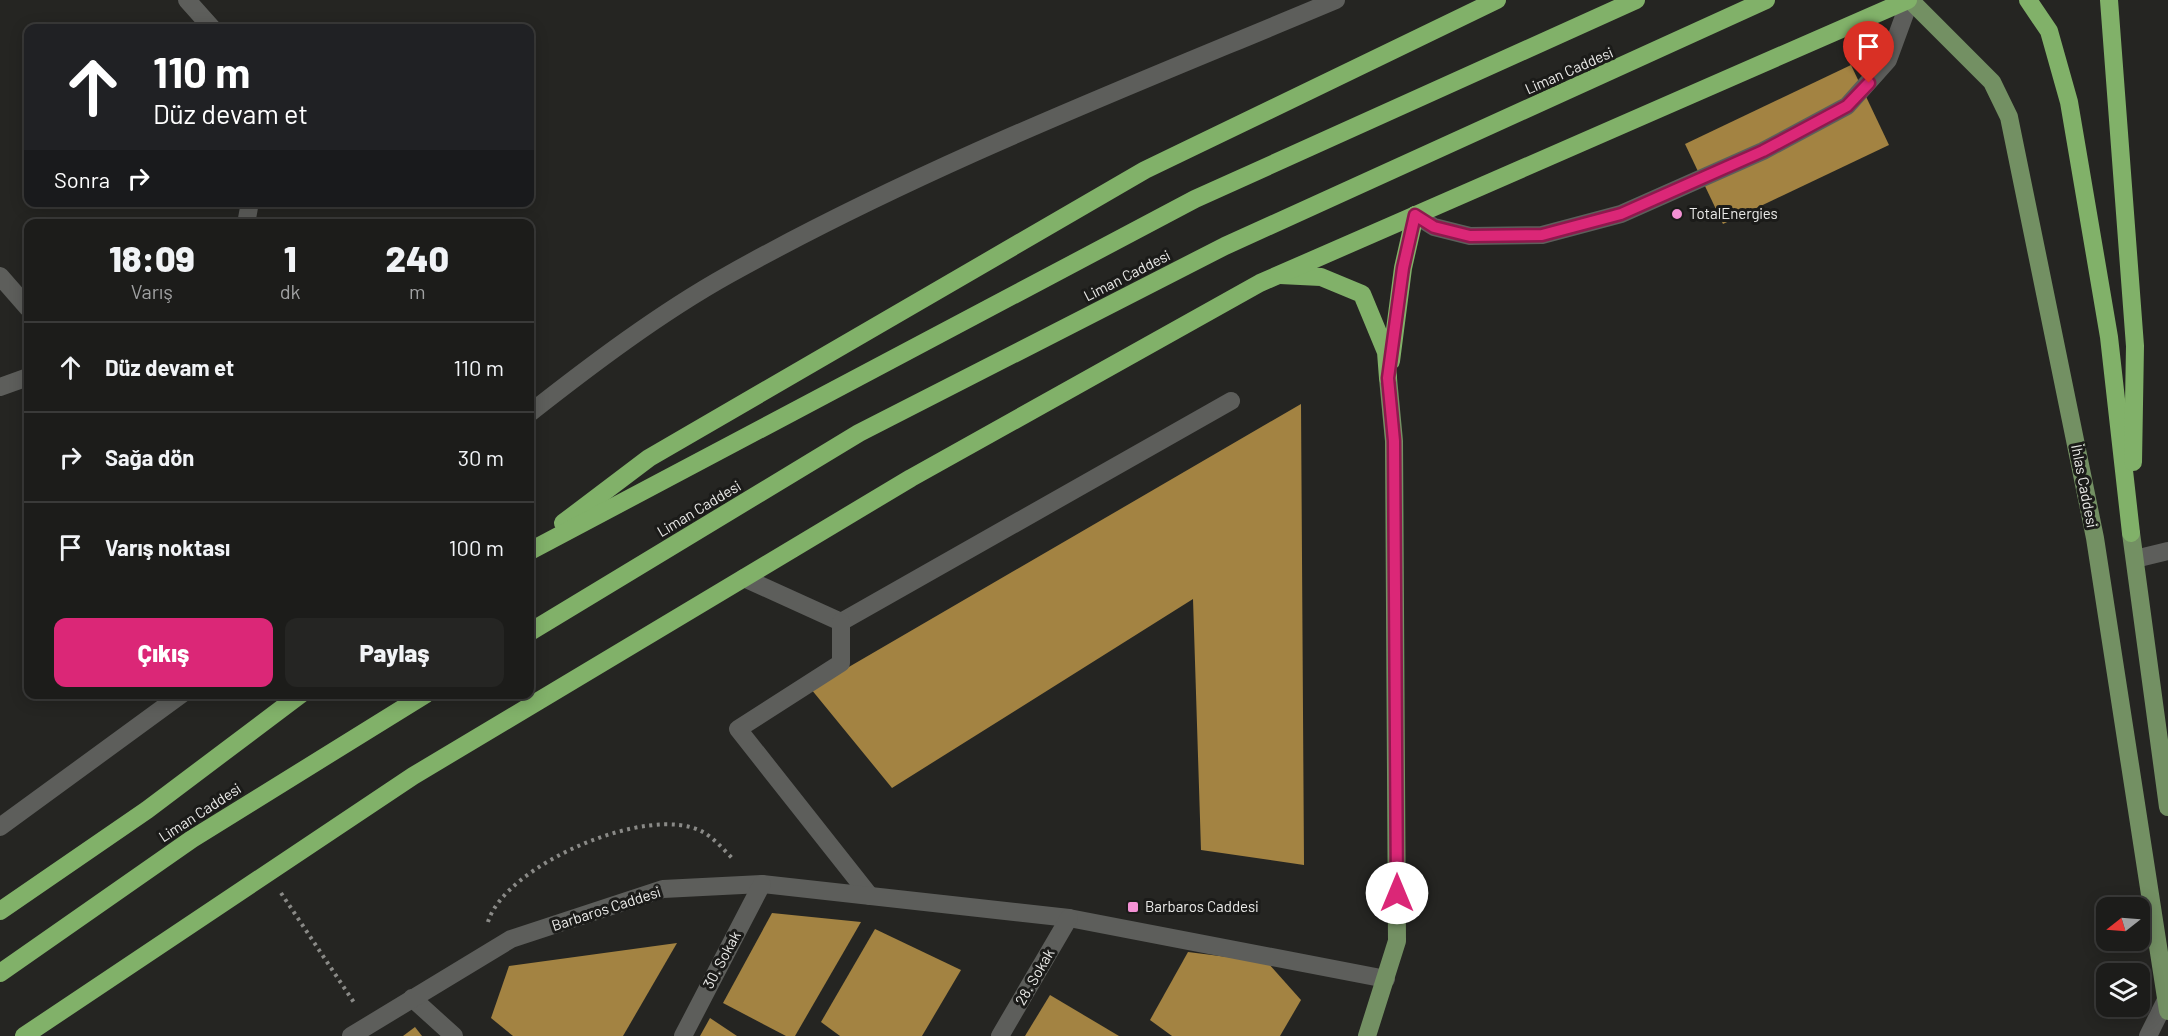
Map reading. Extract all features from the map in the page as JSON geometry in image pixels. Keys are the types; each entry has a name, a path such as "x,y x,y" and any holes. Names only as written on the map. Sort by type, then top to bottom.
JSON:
{"highway":[{"path":"534,547 649,458 1145,170 1497,0"},
{"path":"534,548 1195,199 1636,0"},
{"name":"Liman Caddesi","path":"534,630 859,433 1204,256 1766,0"},
{"path":"24,1036 413,776 911,478 1275,275 1909,0"},
{"path":"2028,0 2049,31 2069,102 2109,337 2131,533"},
{"path":"2109,0 2135,346 2131,533"},
{"path":"1388,378 1403,268 1415,215"},
{"path":"1275,275 1321,277 1362,294 1386,351 1388,378"},
{"path":"0,911 147,810 294,699"},
{"name":"Liman Caddesi","path":"0,973 192,839 418,699"}],"main road":[{"name":"İhlas Caddesi","path":"1909,0 1992,82 2009,117 2094,538 2167,1001"},
{"path":"1367,1036 1397,941 1394,441 1388,378"},
{"path":"2131,533 2168,807"}],"street":[{"path":"187,0 208,24"},
{"path":"534,410 594,363 727,276 917,177 1336,0"},
{"path":"1415,215 1434,227 1470,236 1542,235 1621,214 1763,151 1847,106 1888,60 1909,0"},
{"path":"0,276 24,303"},
{"path":"0,387 24,378"},
{"path":"841,622 1231,401"},
{"path":"2134,559 2168,550"},
{"path":"744,578 841,622"},
{"path":"841,622 841,663 738,729 870,896"},
{"path":"0,827 175,699"},
{"name":"Barbaros Caddesi","path":"351,1036 511,939 663,889 762,884 1069,918 1386,979"},
{"name":"30. Sokak","path":"683,1036 762,884"},
{"name":"28. Sokak","path":"1000,1036 1069,918"},
{"path":"412,998 454,1036"},
{"path":"2148,1036 2167,1001"}],"path":[{"path":"484,956 484,936 489,918 507,890 592,838 614,831 659,825 702,831 762,884"},
{"path":"268,873 369,1025"}],"building":[{"path":"1851,65 1889,145 1723,224 1685,144"},
{"path":"1301,404 1304,865 1201,850 1193,599 892,788 811,689"},
{"path":"772,913 861,922 795,1036 786,1036 723,1003"},
{"path":"875,929 961,970 922,1036 840,1036 821,1022"},
{"path":"677,943 623,1036 513,1036 491,1018 509,966"},
{"path":"1188,952 1267,962 1301,1000 1280,1036 1172,1036 1150,1020"},
{"path":"1050,995 1119,1036 1025,1036"},
{"path":"710,1018 737,1036 700,1036"},
{"path":"415,1027 422,1036 403,1036"}],"place":[{"name":"TotalEnergies","path":"1677,214"},
{"name":"Barbaros Caddesi","path":"1133,907"}],"route":[{"path":"1397,893 1394,441 1388,378 1403,268 1415,215 1434,227 1470,236 1542,235 1621,214 1763,151 1847,106 1869,83"}]}
